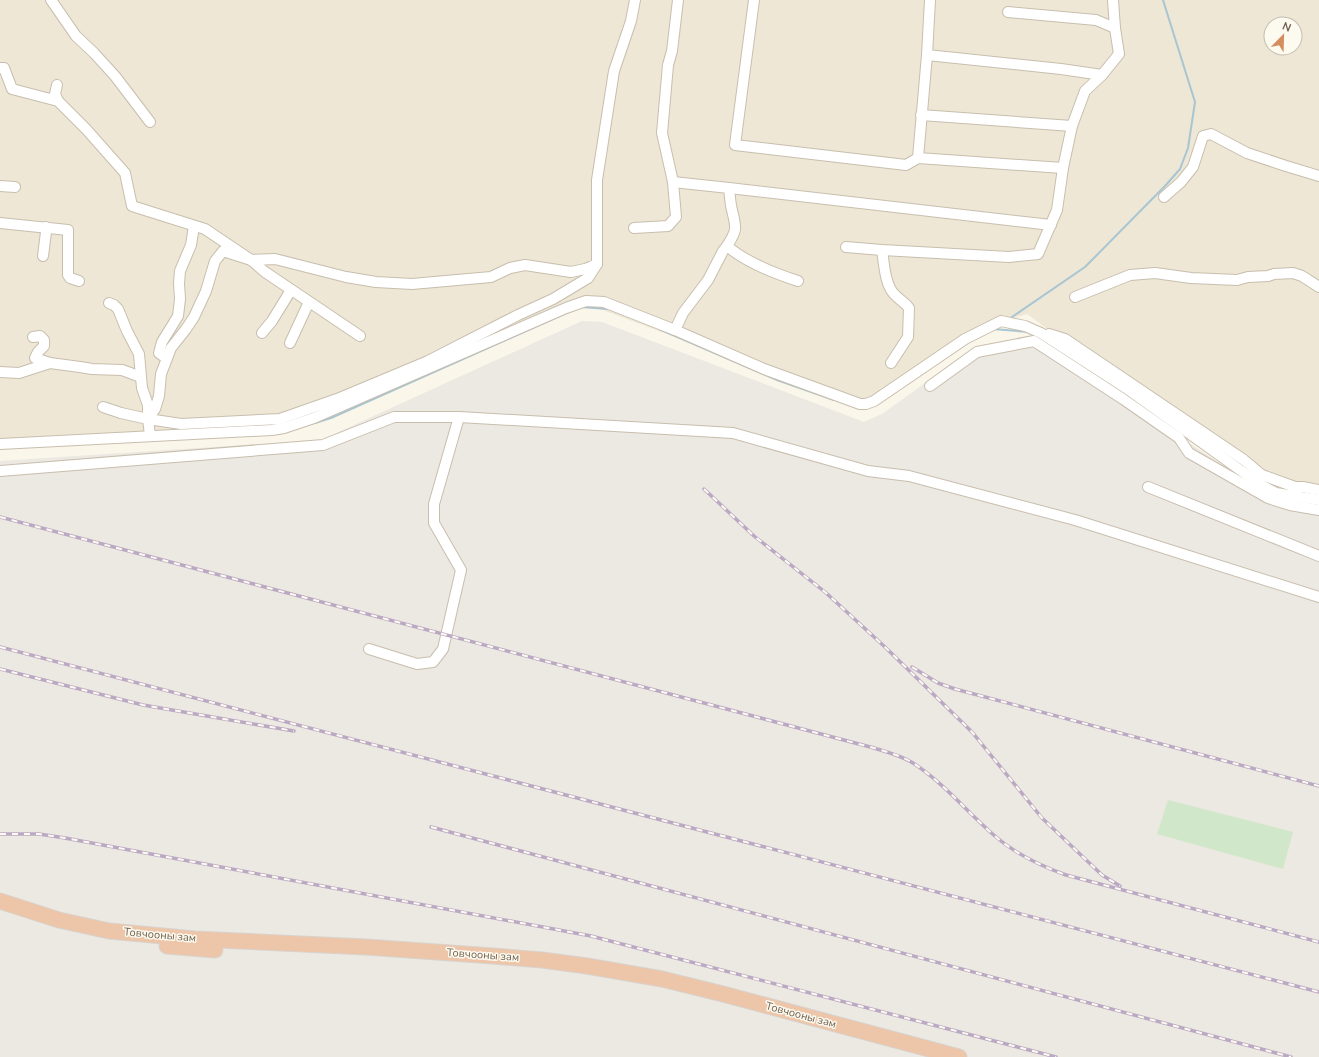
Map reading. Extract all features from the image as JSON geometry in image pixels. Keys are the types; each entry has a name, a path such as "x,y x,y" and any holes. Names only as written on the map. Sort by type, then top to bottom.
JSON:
{"highway":[{"name":"Товчооны зам","path":"0,901 59,920 109,931 195,939 366,947 485,955 587,966 662,979 960,1057"},
{"name":"Товчооны зам","path":"0,911 57,929 108,940 192,949 366,956 541,968 586,975 660,988 924,1057"}],"street":[{"path":"51,0 76,36 115,76 150,122"},
{"path":"103,407 148,419 181,424 280,419 330,402 428,361 518,315 553,299 588,278 597,264 597,180 614,72 631,21 635,0"},
{"path":"634,228 668,226 676,217 673,182 662,132 668,65 672,51 678,0"},
{"path":"754,0 735,145 906,165 918,158 1063,168"},
{"path":"918,158 930,0"},
{"path":"846,247 1009,257 1038,254 1057,210 1063,168 1072,126 1084,91 1102,75 1119,54 1113,0"},
{"path":"1008,12 1096,20 1115,28"},
{"path":"927,55 1061,69 1102,75"},
{"path":"0,68 4,68 12,89 58,101"},
{"path":"57,85 55,94 58,101 86,129 125,173 132,206 205,229 251,260 291,290 360,336"},
{"path":"921,115 1072,126"},
{"path":"1164,197 1181,182 1193,167 1203,136 1212,134 1247,153 1319,176"},
{"path":"673,182 1051,225"},
{"path":"0,186 15,187"},
{"path":"675,330 683,313 708,280 723,251 734,236 736,224 732,210 729,188"},
{"path":"0,223 68,230 68,275 70,278 79,281"},
{"path":"166,358 159,353 162,342 178,316 180,299 180,271 191,245 194,226"},
{"path":"43,256 46,227"},
{"path":"727,246 736,253 775,273 798,281"},
{"path":"882,250 888,285 894,295 909,308 908,336 891,363"},
{"path":"148,419 155,409 159,396 161,374 170,348 194,317 206,291 215,261 223,251 251,260 275,259 346,277 376,282 412,284 491,277 510,268 525,265 571,272 585,269 597,264"},
{"path":"1075,298 1130,275 1155,274 1191,278 1237,280 1248,277 1293,273 1302,276 1319,287"},
{"path":"262,333 272,321 291,290"},
{"path":"0,444 150,435 272,430 284,428 314,418 566,308 586,301 604,302 675,330 764,370 860,404 866,404 874,401 964,339 1001,322 1025,326 1041,333 1126,388 1261,485 1276,493 1318,495"},
{"path":"290,343 309,302"},
{"path":"109,303 118,309 139,354 142,388 148,405 150,435"},
{"path":"33,337 40,336 44,340 44,346 35,358 50,364 92,369 122,370 141,377"},
{"path":"930,386 977,352 1034,341 1123,399 1179,438 1189,453 1268,498 1290,505 1319,510"},
{"path":"0,372 19,373 50,364"},
{"path":"0,471 323,445 394,417 459,417 733,433 868,471 909,476 1075,520 1319,597"},
{"path":"369,649 417,664 433,662 443,649 461,570 434,523 434,504 459,417"},
{"path":"1148,487 1319,556"}],"shaded area":[{"path":"0,0 1319,0 1319,495 1277,486 1204,445 1027,314 967,332 862,407 584,303 314,417 0,444"},
{"path":"582,321 602,322 864,422 882,414 975,347 1027,336 1268,495 1319,505 1319,1057 0,1057 0,461 321,440"}],"green space":[{"path":"1168,800 1293,832 1283,869 1157,834"}],"waterway":[{"path":"1009,319 1085,267 1180,169 1188,148 1195,102 1163,0"},
{"path":"581,307 608,309"},
{"path":"315,423 331,418 571,311"},
{"path":"659,329 777,380 834,400"},
{"path":"993,329 1029,332"},
{"path":"277,434 286,432"}],"railway":[{"path":"704,489 754,536 825,592 885,647 972,732 1042,818 1102,875 1120,886"},
{"path":"0,517 874,748 899,756 913,763 946,789 996,837 1020,854 1047,868 1066,875 1319,942"},
{"path":"0,647 1319,992"},
{"path":"912,667 938,683 955,689 1319,786"},
{"path":"0,669 143,705 294,731"},
{"path":"431,827 1291,1057"},
{"path":"0,834 39,834 65,838 591,936 1056,1057"}]}
